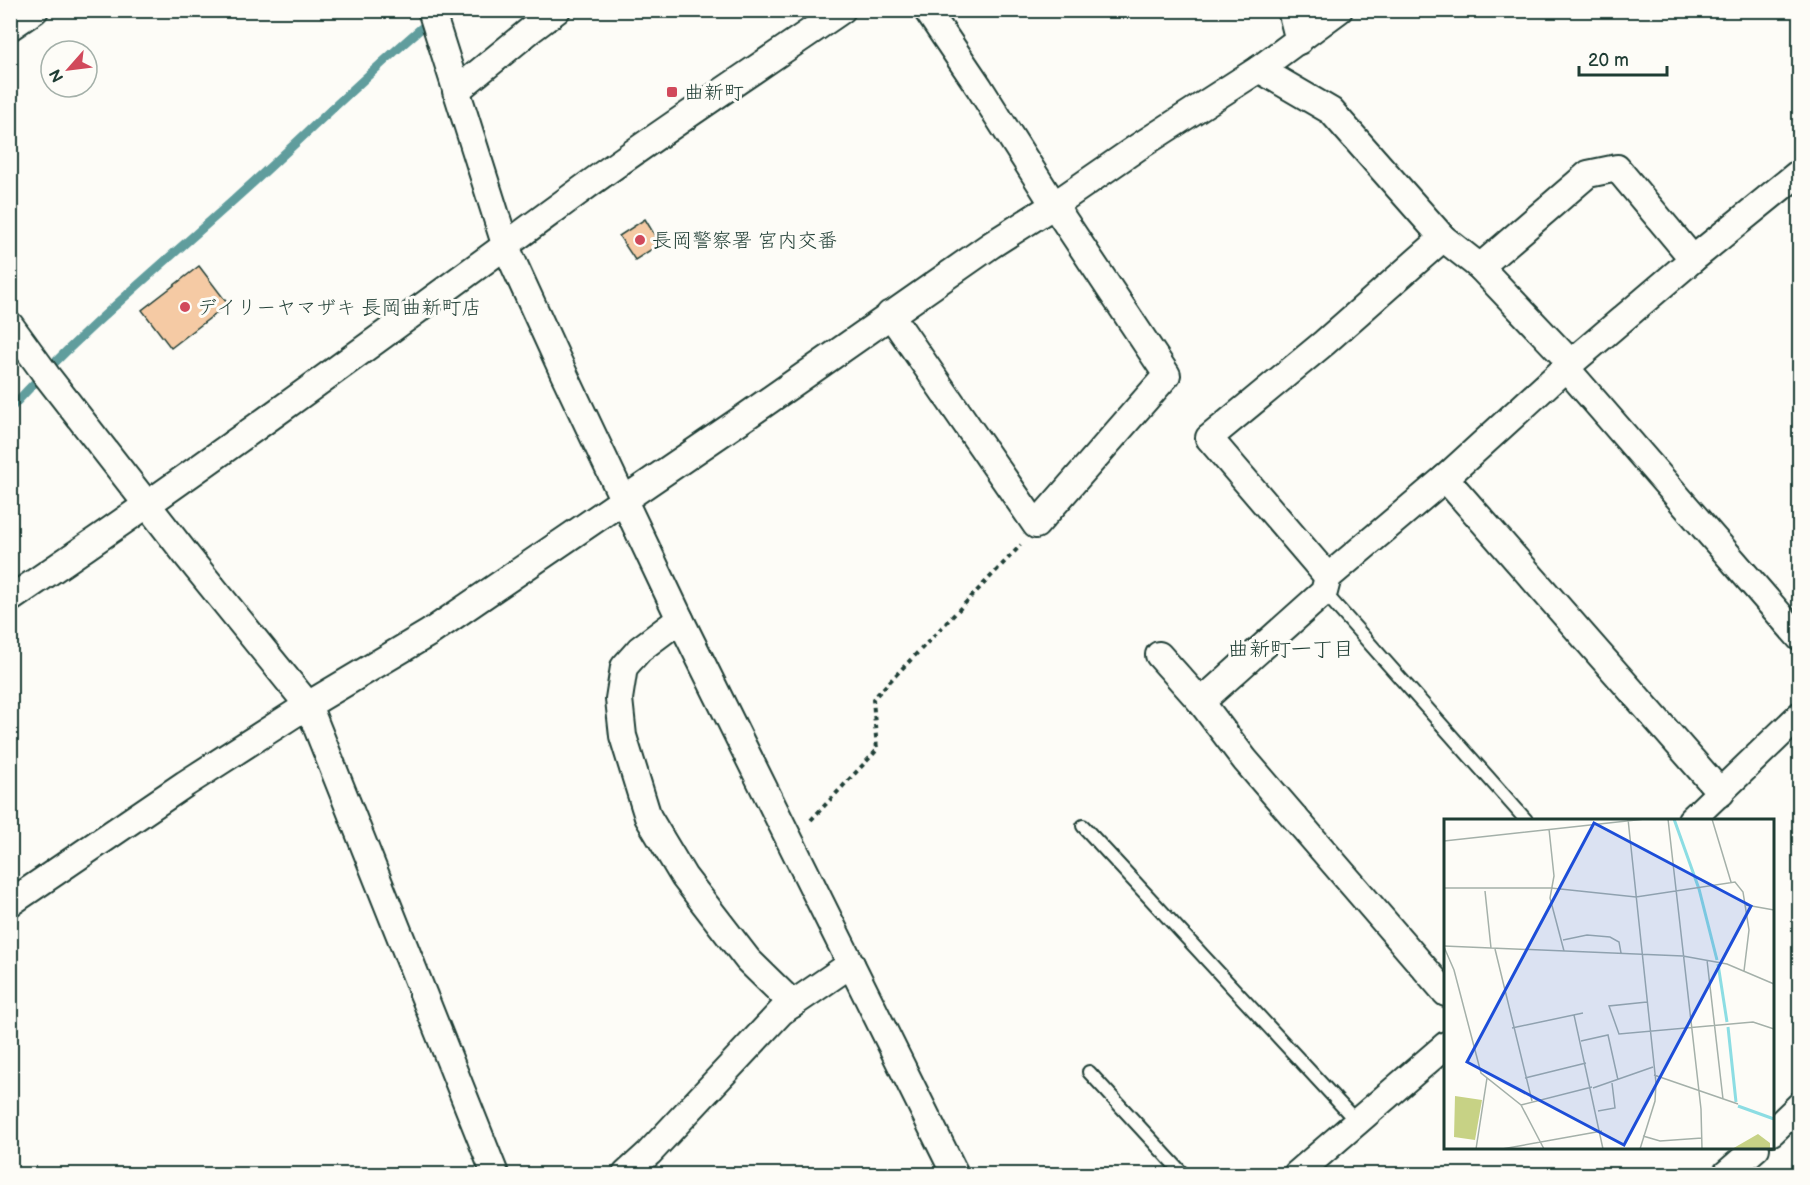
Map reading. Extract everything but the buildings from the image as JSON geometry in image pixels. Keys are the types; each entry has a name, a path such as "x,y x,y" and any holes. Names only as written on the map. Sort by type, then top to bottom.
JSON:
{"street":[{"path":"10,27 35,10"},
{"path":"431,10 507,247 564,374 680,619 955,1174"},
{"path":"456,91 557,10"},
{"path":"10,599 148,505 507,247 581,190 842,10"},
{"path":"890,314 1036,525 1167,375 927,10"},
{"path":"1291,10 1299,41"},
{"path":"10,903 185,784 308,705 429,633 991,245 1259,69 1339,10"},
{"path":"1259,69 1331,111 1443,238 1480,267 1568,365 1800,638"},
{"path":"1480,267 1588,174 1617,168 1693,259"},
{"path":"1201,702 1326,584 1568,365 1693,259 1798,175"},
{"path":"1326,584 1209,438 1324,343 1443,238"},
{"path":"10,325 148,505 308,705 495,1174"},
{"path":"1445,478 1721,793"},
{"path":"680,619 640,649 624,668 619,699 624,736 648,817 684,877 748,960 793,1004"},
{"path":"1159,655 1201,702 1245,760 1444,991"},
{"path":"1692,819 1800,715"},
{"path":"626,1174 649,1153 781,1012 851,964"},
{"path":"1297,1174 1444,1047"},
{"path":"1774,1131 1800,1105"},
{"path":"1726,1174 1755,1149"}],"lane":[{"path":"1326,584 1525,819"},
{"path":"1083,826 1356,1121"},
{"path":"1089,1072 1183,1174"}],"path":[{"path":"791,841 877,750 873,699 1022,543 1036,525"}],"waterway":[{"path":"10,409 92,327 431,20"}],"place":[{"name":"曲新町","path":"672,92"},
{"name":"長岡警察署 宮内交番","path":"640,240"},
{"name":"デイリーヤマザキ 長岡曲新町店","path":"185,307"}],"district":[{"name":"曲新町一丁目","path":"1291,649"}]}
